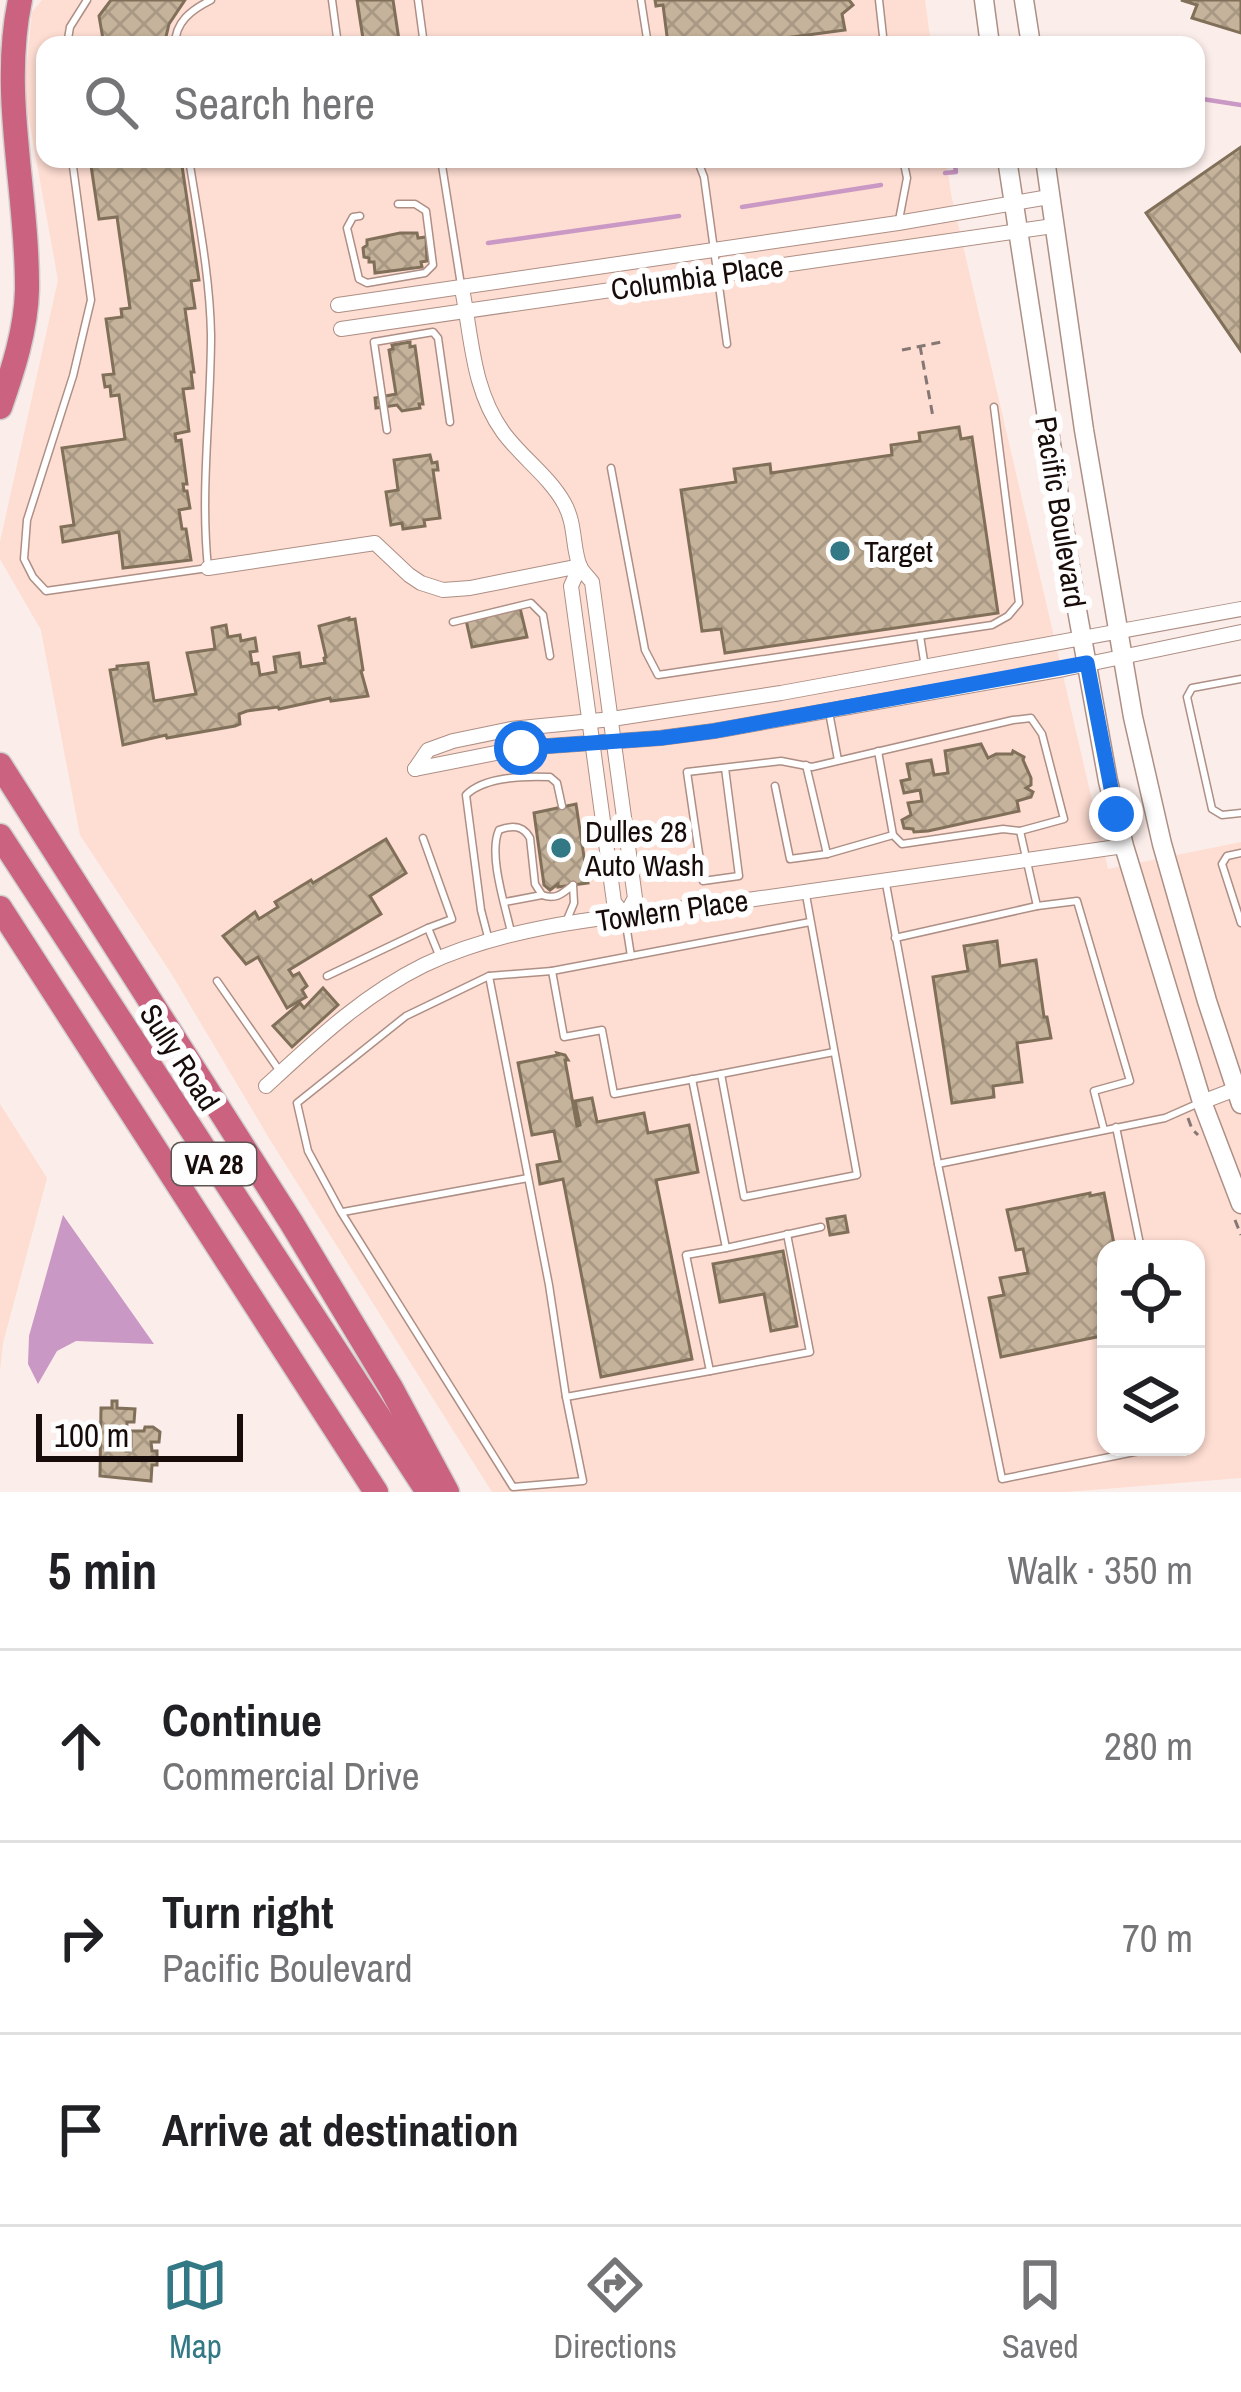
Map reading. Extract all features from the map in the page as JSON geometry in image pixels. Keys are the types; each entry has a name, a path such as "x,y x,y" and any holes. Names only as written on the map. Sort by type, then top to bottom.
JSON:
{"highway":[{"path":"0,407 23,325 27,292 2,125 1,77 9,23 20,0"},
{"path":"0,753 34,817"},
{"path":"0,765 291,1222 447,1492"},
{"name":"Sully Road","path":"0,836 428,1492"},
{"name":"VA 28","path":"0,908 376,1492"},
{"path":"0,919 31,956"}],"main road":[{"path":"984,0 989,36"},
{"path":"1024,0 1030,36"},
{"name":"Pacific Boulevard","path":"1008,168 1108,781 1202,1102 1241,1204"},
{"name":"Pacific Boulevard","path":"1047,168 1121,656 1162,844 1239,1093"}],"street":[{"name":"Columbia Place","path":"338,305 898,224 1049,197"},
{"name":"Columbia Place","path":"341,329 1053,226"},
{"path":"461,289 472,358 488,406 507,437 562,499 575,533 580,566 592,581 635,898 625,916 614,902 571,586 580,566"},
{"path":"208,568 375,543 410,575 443,590 470,589 580,566"},
{"path":"1241,608 925,668 612,719 511,729 428,750 416,769 521,748 714,731 829,712 1241,632"},
{"name":"Towlern Place","path":"266,1086 386,986 489,940 625,916 1124,846"},
{"path":"1202,1102 1239,1093"}],"lane":[{"path":"68,36 87,0"},
{"path":"176,36 186,16 211,0"},
{"path":"332,0 337,36"},
{"path":"418,0 423,36"},
{"path":"641,0 647,36"},
{"path":"879,0 883,36"},
{"path":"73,168 92,300 27,520 24,560 46,591 208,568 203,500 209,291 190,168"},
{"path":"442,168 461,289"},
{"path":"701,168 727,344"},
{"path":"898,224 905,168"},
{"path":"360,216 353,217 347,228 358,279 367,283 425,273 433,266 426,211 416,204 398,205"},
{"path":"387,430 374,342 433,332 438,338 450,422"},
{"path":"611,468 645,650 658,675 992,625 1019,603 994,407"},
{"path":"453,622 531,604 543,614 550,656"},
{"path":"920,636 925,668"},
{"path":"1241,679 1192,688 1186,698 1212,809 1222,815 1241,814"},
{"path":"829,712 838,760"},
{"path":"724,768 740,876 704,881 687,772 781,761 812,766 1012,720 1031,718 1042,734 1064,819 1020,831 1003,829 902,844 893,835 878,751"},
{"path":"806,765 827,854"},
{"path":"489,940 466,795 486,782 550,776 557,783 562,806"},
{"path":"775,785 790,859 893,835"},
{"path":"511,935 494,839 499,830 518,827 530,838 535,884 542,896"},
{"path":"1020,831 1036,906"},
{"path":"327,976 452,919 423,838"},
{"path":"1241,853 1227,856 1222,864 1241,923"},
{"path":"886,880 1002,1479 1115,1456"},
{"path":"505,902 551,899 572,885 574,903 564,926"},
{"path":"721,1074 744,1197 857,1175 805,892"},
{"path":"895,938 1077,901 1130,1081 1094,1090 1104,1130"},
{"path":"625,916 631,956"},
{"path":"489,976 583,1481 513,1487 341,1212 308,1151 297,1102 406,1016 489,976 552,971 811,922"},
{"path":"428,928 441,958"},
{"path":"552,971 564,1036 602,1030 614,1094 835,1052"},
{"path":"217,981 281,1072"},
{"path":"692,1079 726,1248"},
{"path":"938,1164 1165,1118 1202,1102"},
{"path":"1116,1127 1139,1240"},
{"path":"341,1212 528,1178"},
{"path":"710,1371 686,1255 821,1227"},
{"path":"566,1397 810,1352 788,1234"}],"path":[{"path":"902,350 941,342"},
{"path":"920,346 933,417"}],"shaded area":[{"path":"42,0 925,0 930,36 36,36 36,158 24,92 32,12"},
{"path":"38,168 947,168 1108,869 1241,842 1241,1478 1066,1492 492,1492 171,973 80,835 41,630 0,559 58,280"},
{"path":"0,1104 47,1178 3,1343 0,1371"},
{"path":"63,1215 154,1344 76,1341 57,1351 38,1384 28,1364 29,1336"}],"building":[{"path":"111,0 185,0 166,36 102,36 99,16"},
{"path":"357,0 393,0 398,36 363,36"},
{"path":"655,0 849,0 853,5 842,14 845,30 800,36 667,36 663,5 656,6"},
{"path":"1181,0 1241,0 1241,33 1192,18 1197,5"},
{"path":"1241,147 1241,351 1146,213"},
{"path":"91,168 182,168 199,280 191,281 195,308 185,309 194,372 193,388 183,389 189,431 175,434 176,441 181,440 187,484 183,484 190,508 179,510 191,560 123,568 119,532 63,542 61,527 74,525 62,448 125,439 119,395 111,396 103,375 114,374 106,319 122,317 121,309 130,308 117,217 99,219"},
{"path":"400,233 426,237 427,261 421,262 422,267 375,273 374,262 364,257 367,240"},
{"path":"410,342 410,347 415,346 423,404 402,411 397,405 376,408 375,398 396,394 389,350 392,345"},
{"name":"Target","path":"959,427 961,439 972,437 998,613 725,653 721,629 702,631 681,490 736,482 734,469 770,464 771,473 892,455 891,445 920,441 919,433"},
{"path":"430,455 432,463 437,462 438,470 433,470 440,518 424,520 425,526 403,529 402,523 391,525 386,492 398,490 394,460"},
{"path":"520,608 527,637 472,647 466,620"},
{"path":"355,619 368,696 247,711 239,714 240,724 235,726 123,745 110,670 117,666 148,663 154,701 196,694 187,653 215,649 212,628 226,625 228,637 240,635 241,641 255,638 257,651 250,652 260,675 276,672 274,657 299,653 301,667 325,663 319,626"},
{"path":"981,744 988,758 1013,751 1024,757 1031,778 1026,788 1033,792 1017,801 1019,811 928,831 904,828 902,820 911,815 908,803 922,801 920,790 904,793 901,781 910,779 907,764 931,760 934,775 948,773 945,751"},
{"name":"Dulles 28 Auto Wash","path":"576,804 588,883 558,884 550,890 544,885 534,813"},
{"path":"386,839 406,873 370,896 381,914 289,970 293,976 299,973 307,986 302,990 306,997 287,1008 258,957 246,964 223,936 255,912 259,919 278,907 275,902"},
{"path":"997,941 1000,966 1036,960 1051,1038 1017,1043 1022,1082 993,1086 994,1097 952,1103 933,977 968,971 964,946"},
{"path":"323,988 338,1005 292,1047 273,1026 300,1003 304,1008"},
{"path":"557,1053 568,1060 577,1126 575,1101 592,1098 597,1122 644,1113 648,1133 689,1125 698,1172 656,1180 692,1359 601,1377 563,1179 540,1184 537,1165 560,1161 554,1131 532,1135 518,1063"},
{"path":"1104,1193 1113,1240 1097,1240 1097,1337 1001,1357 989,1298 1004,1295 1000,1278 1028,1273 1023,1249 1016,1250 1007,1210"},
{"path":"845,1216 848,1232 830,1235 827,1219"},
{"path":"783,1251 797,1326 771,1331 764,1294 720,1302 713,1264"},
{"path":"112,1401 117,1401 117,1408 135,1409 134,1422 127,1422 126,1451 131,1447 131,1431 153,1427 160,1432 159,1442 151,1442 157,1465 152,1465 151,1481 100,1476 101,1408 112,1408"}],"waterway":[{"path":"1205,99 1241,105"},
{"path":"945,173 956,172 955,168"},
{"path":"742,207 881,185"},
{"path":"488,243 679,216"}],"place":[{"name":"Target","path":"840,551"},
{"name":"Dulles 28 Auto Wash","path":"561,848"}],"route":[{"path":"521,748 714,731 1087,663 1116,814"}]}
